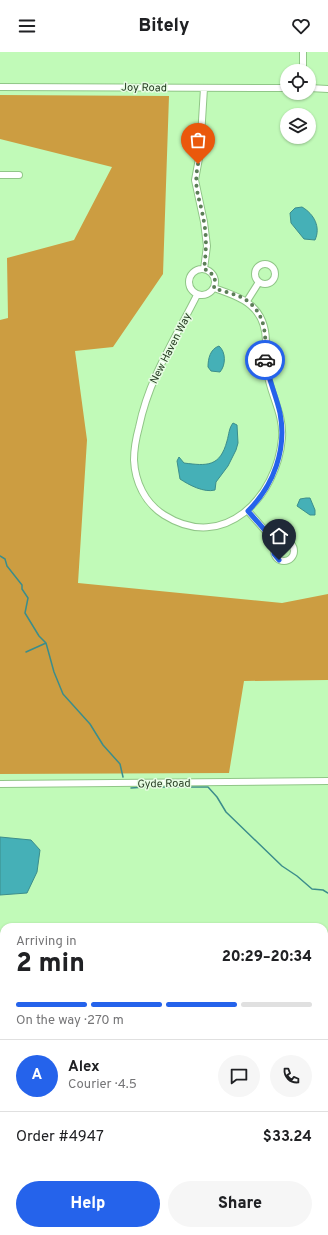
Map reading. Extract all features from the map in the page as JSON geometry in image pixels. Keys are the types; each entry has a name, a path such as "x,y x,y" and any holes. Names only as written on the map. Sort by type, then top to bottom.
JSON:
{"street":[{"path":"303,52 303,64"},
{"name":"Joy Road","path":"0,86 280,88"},
{"path":"204,88 200,153 195,180 204,222 207,246 204,269"},
{"path":"316,88 328,89"},
{"path":"0,175 19,175"},
{"path":"199,269 209,271 215,278 214,288 207,295 197,295 189,287 190,276 199,269"},
{"path":"247,300 259,282"},
{"path":"214,288 247,300 259,314 265,329 265,360 267,374 280,413 282,437 278,462 269,485 248,511 277,544"},
{"name":"New Haven Way","path":"197,295 150,385 135,446 135,473 143,494 153,508 182,524 197,528 212,527 228,523 248,511"},
{"name":"Gyde Road","path":"0,784 328,782"}],"shaded area":[{"path":"0,95 169,96 163,274 113,347 75,351 87,440 78,583 282,603 328,594 328,680 244,681 229,773 0,774 0,320 8,318 7,258 74,240 112,167 0,139"}],"water":[{"path":"302,207 310,213 317,226 317,235 315,240 304,239 291,223 290,213 295,208"},
{"path":"219,346 224,355 223,366 220,372 211,371 208,367 209,358 213,349"},
{"path":"233,423 237,425 238,443 228,466 216,482 215,490 211,491 201,489 180,479 177,461 179,457 184,463 212,463 221,456"},
{"path":"310,498 315,510 315,515 310,515 297,506 300,499"},
{"path":"0,837 31,840 40,850 37,872 27,893 0,895"}],"waterway":[{"path":"0,556 5,559 7,566 22,585 22,589 28,598 25,613 39,636 46,643 54,672 63,694 90,724 103,745 120,764 123,777"},
{"path":"26,652 46,643"},
{"path":"131,788 145,787"},
{"path":"152,787 208,787 217,797 226,812 282,866 312,889 323,890 328,893"}],"way so far":[{"path":"198,164 195,180 204,222 207,246 204,269 213,274 216,283 214,288 247,300 259,314 265,329 265,360"}],"route":[{"path":"265,360 267,374 280,413 282,437 278,462 269,485 257,502 248,511 277,544 274,547 274,554 279,560"}]}
